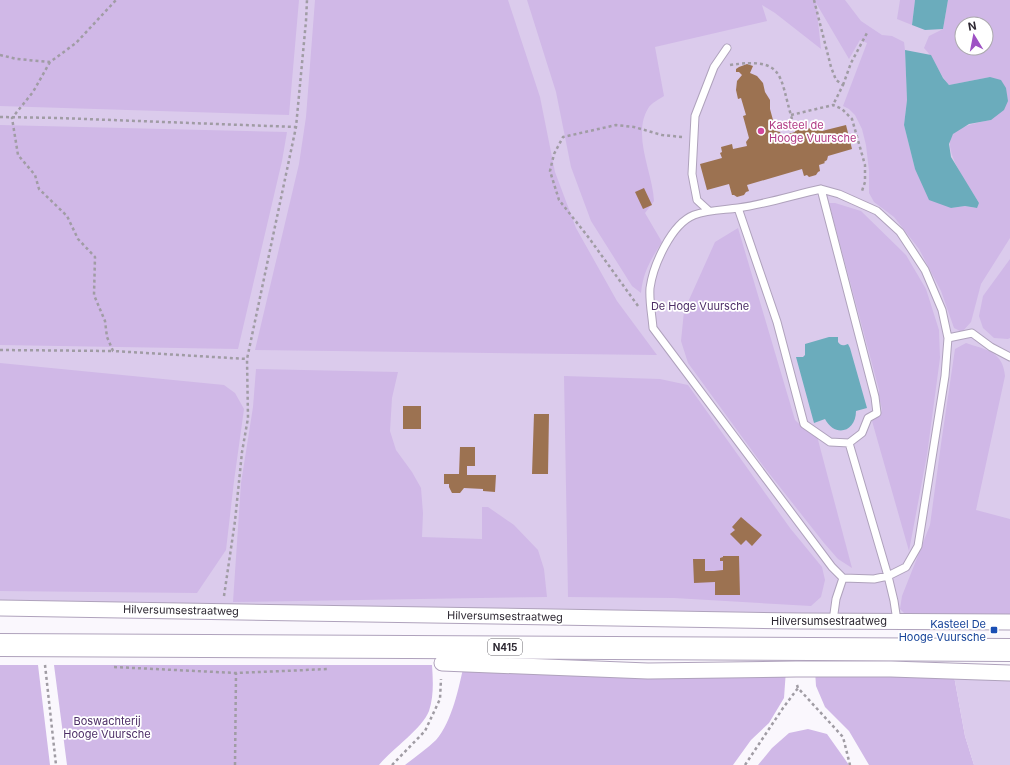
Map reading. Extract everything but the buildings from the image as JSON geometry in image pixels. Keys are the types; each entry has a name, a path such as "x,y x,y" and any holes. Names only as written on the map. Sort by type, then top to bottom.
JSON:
{"main road":[{"name":"N415","path":"0,645 1010,650"}],"street":[{"name":"Hilversumsestraatweg","path":"0,608 833,622 1010,622"},
{"path":"442,663 648,671 883,669 1010,673"}],"lane":[{"path":"710,211 697,200 694,188 692,174 695,116 714,67 727,48"},
{"path":"738,208 777,322 804,424 830,442 849,443 862,433 868,418 877,413 876,402 821,189"},
{"path":"821,189 839,194 858,203 877,211 900,232 925,270 942,310 948,338 945,376 918,546 906,567 888,576 874,579 843,578 832,567 653,328 650,289 654,268 664,246 678,226 692,216 710,211 738,208 821,189"},
{"path":"948,338 972,333 991,347 1010,357"},
{"path":"849,443 888,576 897,621"},
{"path":"833,622 836,599 843,578"}],"path":[{"path":"113,351 107,337 105,321 94,295 95,257 78,239 67,216 39,189 35,175 18,155 12,118 33,92 50,62 76,43 116,0"},
{"path":"222,611 235,521 242,452 248,418 247,359 296,127 307,0"},
{"path":"814,0 836,80 843,85"},
{"path":"833,105 868,31"},
{"path":"0,55 17,59 50,62"},
{"path":"714,67 749,62 772,67 780,75 792,119"},
{"path":"791,115 833,105 842,109 852,119 865,165 865,182 858,203"},
{"path":"0,117 296,127"},
{"path":"653,328 560,200 550,171 554,154 563,137 585,131 616,125 634,127 662,135 694,138"},
{"path":"0,350 113,351 247,359"},
{"path":"45,663 56,765"},
{"path":"392,765 425,731 440,699 442,663"},
{"path":"235,765 236,673"},
{"path":"745,765 782,708 798,688 843,737 850,765"}],"green space":[{"name":"De Hoge Vuursche","path":"0,0 1010,0 1010,616 0,604"},
{"path":"0,0 299,0 289,115 0,106"},
{"path":"315,0 508,0 540,97 555,172 576,228 617,301 657,355 255,350 299,164 306,117"},
{"path":"527,0 845,0 861,21 882,35 892,36 904,42 907,100 904,125 915,169 951,208 965,206 976,208 979,203 953,159 950,149 950,141 953,134 961,128 971,124 991,120 990,77 949,85 924,48 929,36 943,29 948,0 1010,0 1010,238 981,284 971,322 962,332 954,328 941,291 919,249 894,217 874,202 869,193 869,171 866,145 862,129 855,115 843,106 867,43 860,40 849,59 816,3 821,49 775,13 762,5 767,21 655,47 664,96 649,107 644,118 642,141 654,201 645,213 662,242 648,266 641,293 632,286 591,221 571,167 556,92"},
{"path":"900,0 915,0 912,25 897,19"},
{"path":"0,125 287,132 282,161 238,349 0,345"},
{"path":"829,203 835,203 861,211 906,255 926,289 939,330 940,358 927,455 909,551 872,421 880,414 882,410 879,390"},
{"path":"738,228 795,420 807,431 817,436 852,568 838,559 824,543 764,467 688,363 681,341 684,311 715,242"},
{"path":"1010,259 1010,338 994,338 983,328 979,316 983,296"},
{"path":"966,343 987,350 997,356 1004,368 1005,376 976,510 1010,519 1010,615 904,613 900,609 902,596 930,525 955,349"},
{"path":"0,363 224,385 235,393 244,409 226,550 197,593 0,591"},
{"path":"256,369 398,372 392,398 390,431 396,450 412,472 421,488 423,513 422,537 482,539 482,507 488,507 514,525 538,550 544,569 547,597 233,602 241,483 253,407"},
{"path":"564,376 660,379 688,385 790,528 822,567 825,580 821,597 811,606 674,598 568,597"},
{"path":"464,664 786,670 784,698 769,723 751,740 733,765 405,765 425,750 442,733 451,714"},
{"path":"0,665 38,665 50,765 0,765"},
{"name":"Boswachterij Hooge Vuursche","path":"54,665 432,665 433,682 431,705 425,718 414,732 391,752 379,765 67,765"},
{"path":"815,670 954,676 965,736 974,765 869,765 849,731 825,707 816,686"},
{"path":"954,676 1010,678 1010,765 974,765 965,736"},
{"path":"808,729 827,734 849,765 758,765 772,748 789,733"}],"water":[{"path":"915,0 948,0 943,29 925,30 912,25"},
{"path":"905,50 931,55 943,78 949,85 990,77 1001,80 1006,88 1008,101 1004,110 991,120 969,124 953,134 949,144 951,157 979,203 977,208 965,206 951,208 929,200 915,169 904,125 907,100"},
{"path":"829,337 838,337 838,342 841,345 848,344 867,408 856,411 853,424 844,430 834,429 825,419 814,423 796,357 803,357 805,355 805,344"}],"place":[{"name":"Kasteel de Hooge Vuursche","path":"761,131"},
{"name":"Kasteel De Hooge Vuursche","path":"994,630"}]}
